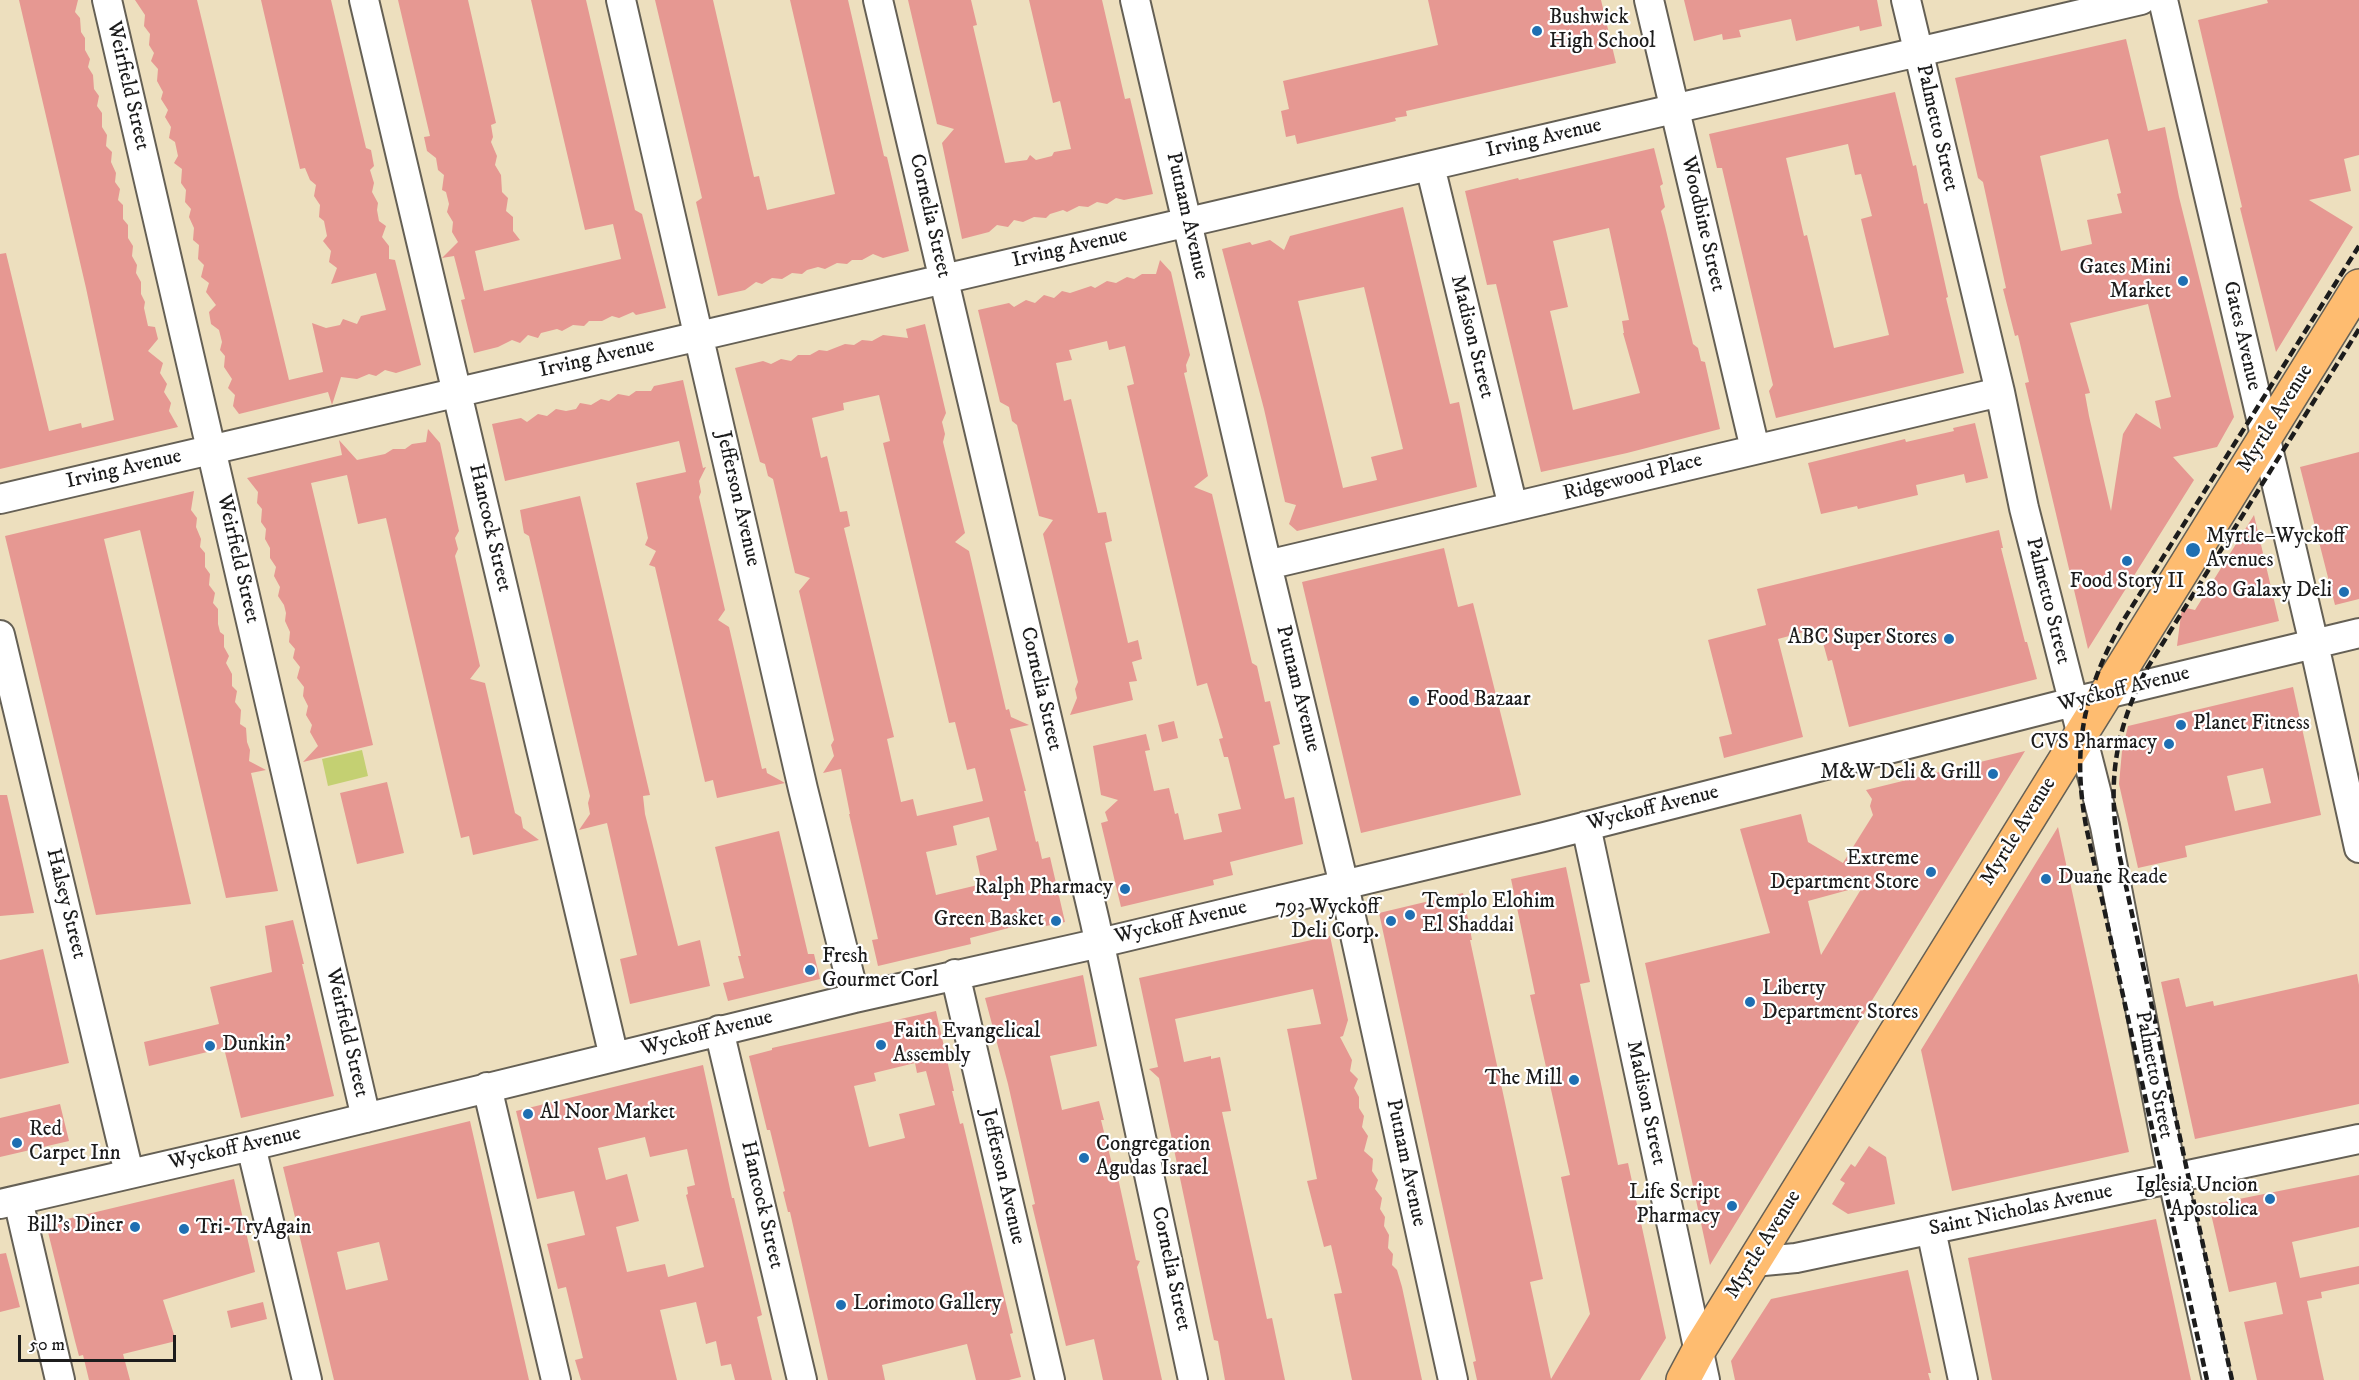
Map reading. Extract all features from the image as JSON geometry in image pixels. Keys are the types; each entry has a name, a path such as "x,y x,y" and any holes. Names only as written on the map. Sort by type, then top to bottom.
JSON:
{"main road":[{"name":"Myrtle Avenue","path":"1683,1380 1702,1365 1753,1262 2359,286"}],"street":[{"name":"Weirfield Street","path":"107,0 366,1118"},
{"name":"Hancock Street","path":"364,0 614,1057"},
{"name":"Jefferson Avenue","path":"621,0 800,777 855,998"},
{"name":"Cornelia Street","path":"878,0 1100,943 1193,1380"},
{"name":"Putnam Avenue","path":"1135,0 1344,885 1453,1380"},
{"name":"Woodbine Street","path":"1649,0 1755,449"},
{"name":"Palmetto Street","path":"1906,0 2000,392 2024,508 2105,826 2174,1180 2217,1380"},
{"name":"Irving Avenue","path":"0,499 2141,0"},
{"name":"Gates Avenue","path":"2163,0 2314,644 2359,848"},
{"name":"Madison Street","path":"1430,166 1513,507"},
{"name":"Ridgewood Place","path":"1267,566 2000,392"},
{"name":"Wyckoff Avenue","path":"9,1202 251,1146 954,974 1100,943 1344,885 2105,694 2359,633"},
{"name":"Halsey Street","path":"0,635 129,1173"},
{"name":"Madison Street","path":"1586,826 1702,1365"},
{"name":"Jefferson Avenue","path":"954,974 1050,1380"},
{"name":"Hancock Street","path":"719,1030 802,1380"},
{"path":"487,1087 556,1380"},
{"name":"Saint Nicholas Avenue","path":"1753,1262 1796,1258 2359,1140"},
{"path":"251,1146 307,1380"},
{"path":"9,1202 60,1380"},
{"path":"1931,1230 1963,1380"}],"green space":[{"path":"362,750 368,776 328,786 322,759"}],"building":[{"path":"19,0 78,0 75,12 80,18 81,32 85,38 85,50 90,59 88,67 93,75 94,89 99,96 97,106 102,113 102,127 107,135 106,146 112,152 111,162 116,173 115,182 120,189 118,200 123,205 123,219 128,225 128,238 133,246 132,256 141,282 141,294 145,302 148,326 155,327 158,339 148,351 163,363 160,373 167,384 164,392 171,403 169,411 178,427 0,469 0,254 6,253 49,431 81,423 82,428 114,420 86,288"},
{"path":"135,0 197,0 289,380 323,372 312,323 326,328 340,325 343,319 357,324 361,316 386,310 376,273 331,284 337,268 329,262 331,251 323,241 327,236 324,221 319,217 320,205 314,196 316,185 310,180 305,168 300,169 261,0 331,0 366,148 371,150 374,166 370,170 374,183 372,192 378,203 379,221 386,226 382,237 389,246 389,259 395,260 421,365 396,373 385,370 376,376 369,374 357,379 341,377 332,405 328,392 239,414 233,406 235,395 228,388 232,379 224,367 225,356 220,350 222,342 219,330 211,324 209,312 216,305 206,292 209,283 201,277 204,265 198,259 199,245 193,240 194,228 189,217 191,209 185,202 186,190 181,183 182,169 174,163 178,156 175,142 169,138 171,127 165,117 168,110 161,99 163,92 157,81 158,69 151,61 154,53 149,45 150,34 144,26 145,15"},
{"path":"398,0 468,0 496,123 491,125 493,137 491,142 497,156 495,165 501,175 502,192 508,198 506,211 513,217 513,231 520,240 475,251 484,291 621,259 613,224 585,230 531,0 586,0 635,210 642,214 666,308 636,315 633,312 619,318 612,316 602,321 589,321 584,326 573,325 562,331 557,329 541,333 538,338 528,335 520,343 512,340 498,347 474,353 461,300 465,299 454,256 442,258 458,242 452,232 453,222 447,212 449,204 446,192 442,190 444,175 438,170 436,158 427,151 424,137 430,136"},
{"path":"655,0 713,0 754,177 759,176 767,210 835,194 790,0 848,0 884,156 887,157 909,251 883,258 873,254 862,260 852,260 847,264 837,263 825,269 818,267 802,274 792,273 782,279 772,278 762,284 756,282 745,290 718,296 696,202 702,198"},
{"path":"908,0 971,0 977,25 973,26 1005,163 1027,160 1030,155 1036,160 1052,156 1054,152 1071,149 1060,101 1053,103 1029,0 1102,0 1125,99 1130,98 1153,194 1124,200 1116,198 1107,204 1097,202 1088,207 1079,206 1067,212 1063,210 1050,214 1046,218 1034,217 1023,222 1014,220 1008,227 997,225 989,232 962,239 942,143 954,129 937,124"},
{"path":"1428,0 1601,0 1616,63 1406,111 1407,116 1395,118 1396,121 1297,144 1295,135 1286,137 1281,111 1289,109 1283,81 1438,45"},
{"path":"1684,0 1877,0 1882,26 1860,31 1859,26 1796,41 1791,19 1739,30 1741,37 1723,40 1722,34 1694,41"},
{"path":"2267,0 2359,0 2359,155 2344,159 2351,191 2309,200 2353,227 2276,352 2240,208 2242,207 2198,20 2268,3"},
{"path":"2126,39 2148,131 2165,127 2179,197 2234,417 2217,447 2173,457 2194,480 2088,649 2025,383 2029,382 2018,335 2015,336 2003,289 2006,288 1983,182 1978,178 1955,78","holes":["2108,139 2121,193 2117,194 2122,213 2087,220 2092,244 2061,251 2040,156","2148,304 2171,397 2155,401 2161,429 2136,413 2123,434 2111,511 2085,394 2090,393 2070,323"]},
{"path":"1895,92 1913,166 1916,165 1924,204 1927,203 1964,373 1776,418 1769,391 1773,385 1722,168 1717,168 1709,134","holes":["1848,144 1855,175 1861,174 1872,216 1861,219 1889,335 1834,348 1786,158"]},
{"path":"1654,148 1663,184 1660,186 1665,207 1661,211 1693,344 1698,348 1701,361 1705,362 1720,429 1541,472 1496,284 1487,285 1465,191 1518,178 1519,180","holes":["1609,228 1629,320 1622,321 1623,333 1640,393 1573,410 1550,311 1568,307 1553,241"]},
{"path":"1403,207 1450,404 1459,402 1477,487 1297,531 1289,524 1296,505 1285,502 1264,409 1222,249 1270,240 1284,250 1290,236","holes":["1364,287 1403,449 1371,457 1377,480 1343,488 1298,301"]},
{"path":"1160,260 1171,272 1190,355 1186,365 1187,372 1184,373 1208,476 1194,487 1212,494 1252,663 1257,666 1265,702 1270,701 1280,744 1273,746 1285,799 1294,797 1303,844 1230,862 1233,875 1213,880 1214,885 1121,907 1101,823 1108,821 1105,812 1118,800 1101,795 1093,746 1146,734 1150,750 1145,751 1154,791 1169,788 1184,840 1222,832 1218,814 1241,809 1228,757 1224,757 1219,739 1223,738 1207,683 1197,686 1127,386 1134,384 1125,346 1109,350 1107,341 1069,350 1072,360 1056,363 1064,401 1071,399 1098,513 1106,512 1112,541 1105,543 1128,643 1138,640 1142,659 1132,662 1137,681 1129,682 1133,700 1070,715 1077,698 1075,689 1078,682 1043,534 1053,520 1039,516 1017,425 1012,421 1009,407 1000,402 978,310 1009,303 1014,307 1026,300 1035,303 1044,295 1054,298 1062,291 1070,293 1091,286 1095,288 1107,281 1116,283 1127,277 1134,279 1142,274 1156,274"},
{"path":"925,324 946,413 942,422 945,434 943,442 965,533 955,542 969,551 1006,710 1009,709 1011,717 1029,725 1010,729 1036,842 1038,841 1042,859 1050,857 1065,922 1046,926 1045,919 970,938 971,944 878,966 872,940 878,939 841,769 823,773 834,756 831,745 834,740 799,591 810,578 795,573 773,479 768,476 765,464 760,462 735,368 763,361 771,364 781,359 791,361 798,355 810,355 819,350 827,351 845,344 854,345 862,340 872,341 883,335 908,338 906,329","holes":["879,395 890,441 883,443 949,723 955,722 967,770 975,768 983,801 917,816 913,799 901,802 887,739 894,737 844,528 850,526 847,511 840,512 827,456 821,458 812,418 844,410 843,403","989,817 997,850 976,856 982,884 936,895 926,852 957,845 953,826"]},
{"path":"683,380 703,468 706,467 699,481 701,492 699,497 725,610 718,620 729,627 762,769 766,768 767,773 785,783 717,798 713,780 705,782 655,567 649,565 656,551 645,545 648,538 636,483 686,472 679,441 505,481 492,424 521,418 527,422 538,414 547,416 556,409 566,411 576,409 580,403 591,405 601,399 609,401 618,394 629,396 636,391 651,391 654,386"},
{"path":"1975,423 1988,478 1966,483 1964,474 1916,485 1918,495 1858,509 1857,506 1821,514 1808,463 1905,439 1906,442 1954,431 1953,428"},
{"path":"428,429 440,443 459,531 455,538 458,549 455,556 480,666 470,679 485,683 515,813 521,817 523,828 539,840 473,855 469,836 461,838 386,518 358,524 347,475 311,483 373,745 303,762 318,746 310,732 312,725 306,715 308,706 303,696 304,687 297,678 300,667 293,658 295,649 289,642 290,632 285,621 286,613 278,596 280,587 274,576 276,567 270,558 270,548 265,539 266,529 261,522 262,509 257,503 258,492 247,478 342,455 339,440 357,460 385,454 393,449 405,449 412,444 426,442"},
{"path":"2359,452 2359,599 2335,605 2300,467"},
{"path":"194,491 191,510 197,518 196,527 201,539 200,547 205,553 205,567 210,574 209,585 215,593 213,603 218,609 218,624 220,632 224,635 224,647 229,656 226,663 232,674 232,686 237,691 235,702 241,710 240,724 246,728 250,750 249,761 266,770 251,773 278,891 226,898 140,530 104,539 191,904 96,915 5,536"},
{"path":"580,496 650,795 643,796 645,814 678,946 700,940 710,986 630,1004 620,959 637,955 607,823 579,830 590,814 588,803 590,796 529,536 524,533 520,510"},
{"path":"2254,515 2279,621 2177,646 2182,607 2195,610"},
{"path":"1999,530 2003,548 2001,548 2037,679 1849,727 1832,660 1828,661 1819,628 1778,639 1803,737 1724,758 1719,737 1732,734 1708,640 1766,625 1757,589"},
{"name":"Food Bazaar","path":"1444,548 1458,607 1473,603 1521,795 1361,833 1302,582"},
{"path":"2293,687 2321,815 2185,846 2187,857 2138,868 2119,784 2122,751 2128,726","holes":["2263,768 2271,803 2235,811 2227,776"]},
{"path":"1174,721 1178,738 1162,742 1158,725"},
{"path":"2025,751 1710,1265 1645,963 1770,933 1740,829 1801,814 1808,842 1843,863 1873,815 1870,806 1872,799 1866,790","holes":["1863,886 1821,955 1808,901"]},
{"path":"387,782 404,853 357,864 340,793"},
{"path":"0,795 7,795 34,913 0,916"},
{"path":"2058,827 2129,1152 1952,1191 1921,1050"},
{"path":"779,831 808,954 814,954 820,979 728,1001 723,983 744,978 738,956 741,956 715,847"},
{"path":"1566,867 1590,982 1580,984 1618,1165 1628,1163 1666,1338 1640,1380 1477,1380 1473,1362 1476,1361 1379,913 1463,893 1472,940 1470,940 1543,1279 1530,1282 1551,1379 1590,1314 1561,1177 1570,1175 1530,995 1535,994 1511,879"},
{"path":"293,920 334,1096 241,1118 224,1048 149,1066 144,1042 219,1024 210,987 272,972 265,926"},
{"path":"1330,936 1348,1020 1343,1036 1340,1037 1352,1060 1350,1071 1358,1079 1354,1088 1359,1097 1359,1108 1364,1116 1362,1127 1368,1136 1364,1151 1373,1159 1372,1171 1378,1180 1375,1189 1382,1198 1380,1209 1385,1217 1384,1226 1389,1235 1388,1248 1393,1254 1392,1265 1397,1270 1402,1287 1422,1380 1352,1380 1334,1294 1342,1293 1331,1245 1324,1247 1307,1181 1317,1179 1287,1029 1321,1024 1313,989 1175,1019 1184,1062 1211,1056 1211,1059 1220,1057 1231,1111 1222,1112 1267,1319 1272,1318 1285,1380 1225,1380 1218,1341 1214,1340 1159,1078 1149,1069 1158,1067 1139,978"},
{"path":"43,949 69,1063 0,1079 0,960"},
{"path":"2357,974 2359,985 2359,1104 2195,1139 2161,982 2179,978 2186,1007 2213,1001 2214,1006"},
{"path":"1083,975 1097,1046 1050,1056 1062,1110 1099,1101 1104,1120 1101,1120 1115,1176 1118,1178 1136,1260 1140,1261 1137,1267 1162,1380 1103,1380 1094,1339 1066,1346 1032,1205 1035,1204 1008,1084 985,998"},
{"path":"936,1011 954,1091 952,1091 960,1124 963,1123 1013,1333 1010,1334 1021,1377 1009,1380 976,1380 967,1344 882,1365 885,1380 828,1380 790,1212 788,1212 783,1192 785,1191 749,1056 772,1050 772,1048","holes":["915,1063 917,1073 926,1071 935,1105 899,1114 905,1138 869,1147 854,1086 876,1081 874,1073"]},
{"path":"703,1065 732,1198 734,1198 762,1315 757,1317 772,1380 735,1380 731,1364 721,1366 716,1341 706,1344 696,1302 660,1310 677,1380 581,1380 575,1360 583,1358 566,1287 558,1289 547,1244 585,1235 574,1191 537,1199 516,1111","holes":["645,1137 650,1157 687,1149 695,1185 687,1187 688,1194 686,1195 704,1267 668,1277 665,1264 627,1272 616,1227 639,1221 627,1174 606,1180 598,1148"]},
{"path":"60,1104 69,1141 0,1157 0,1118"},
{"path":"470,1121 529,1380 334,1380 283,1167","holes":["379,1242 388,1280 346,1290 337,1252"]},
{"path":"1869,1146 1886,1157 1895,1204 1848,1214 1832,1204 1845,1183 1840,1180 1851,1164 1855,1167"},
{"path":"2359,1175 2359,1227 2292,1242 2300,1278 2359,1266 2359,1284 2321,1292 2322,1298 2307,1301 2324,1380 2257,1380 2244,1322 2283,1314 2276,1282 2229,1292 2209,1205"},
{"path":"234,1179 255,1272 163,1300 176,1341 123,1354 130,1380 89,1380 83,1355 79,1356 46,1224"},
{"path":"2156,1219 2191,1380 1992,1380 1968,1258"},
{"path":"6,1253 20,1307 0,1312 0,1254"},
{"path":"1908,1270 1931,1373 1928,1373 1930,1380 1735,1380 1731,1361 1771,1299"},
{"path":"263,1302 267,1319 231,1328 227,1311"}],"railway":[{"path":"2207,1380 2086,826 2080,771 2084,722 2098,674 2121,624 2359,246"},
{"path":"2232,1380 2120,858 2114,808 2116,762 2126,717 2146,670 2359,329"}],"place":[{"name":"Bushwick High School","path":"1537,31"},
{"name":"Gates Mini Market","path":"2183,281"},
{"name":"Myrtle–Wyckoff Avenues","path":"2193,550"},
{"name":"Food Story II","path":"2127,561"},
{"name":"280 Galaxy Deli","path":"2344,592"},
{"name":"ABC Super Stores","path":"1949,639"},
{"name":"Food Bazaar","path":"1414,701"},
{"name":"Planet Fitness","path":"2181,725"},
{"name":"CVS Pharmacy","path":"2169,744"},
{"name":"M&W Deli & Grill","path":"1993,774"},
{"name":"Extreme Department Store","path":"1931,872"},
{"name":"Duane Reade","path":"2046,879"},
{"name":"Ralph Pharmacy","path":"1125,889"},
{"name":"Templo Elohim El Shaddai","path":"1410,915"},
{"name":"Green Basket","path":"1056,921"},
{"name":"793 Wyckoff Deli Corp.","path":"1391,921"},
{"name":"Fresh Gourmet Corl","path":"810,970"},
{"name":"Liberty Department Stores","path":"1750,1002"},
{"name":"Faith Evangelical Assembly","path":"881,1045"},
{"name":"Dunkin'","path":"210,1046"},
{"name":"The Mill","path":"1574,1080"},
{"name":"Al Noor Market","path":"528,1114"},
{"name":"Red Carpet Inn","path":"17,1143"},
{"name":"Congregation Agudas Israel","path":"1084,1158"},
{"name":"Iglesia Uncion Apostolica","path":"2270,1199"},
{"name":"Life Script Pharmacy","path":"1732,1206"},
{"name":"Bill's Diner","path":"135,1227"},
{"name":"Tri-TryAgain","path":"184,1229"},
{"name":"Lorimoto Gallery","path":"841,1305"}]}
